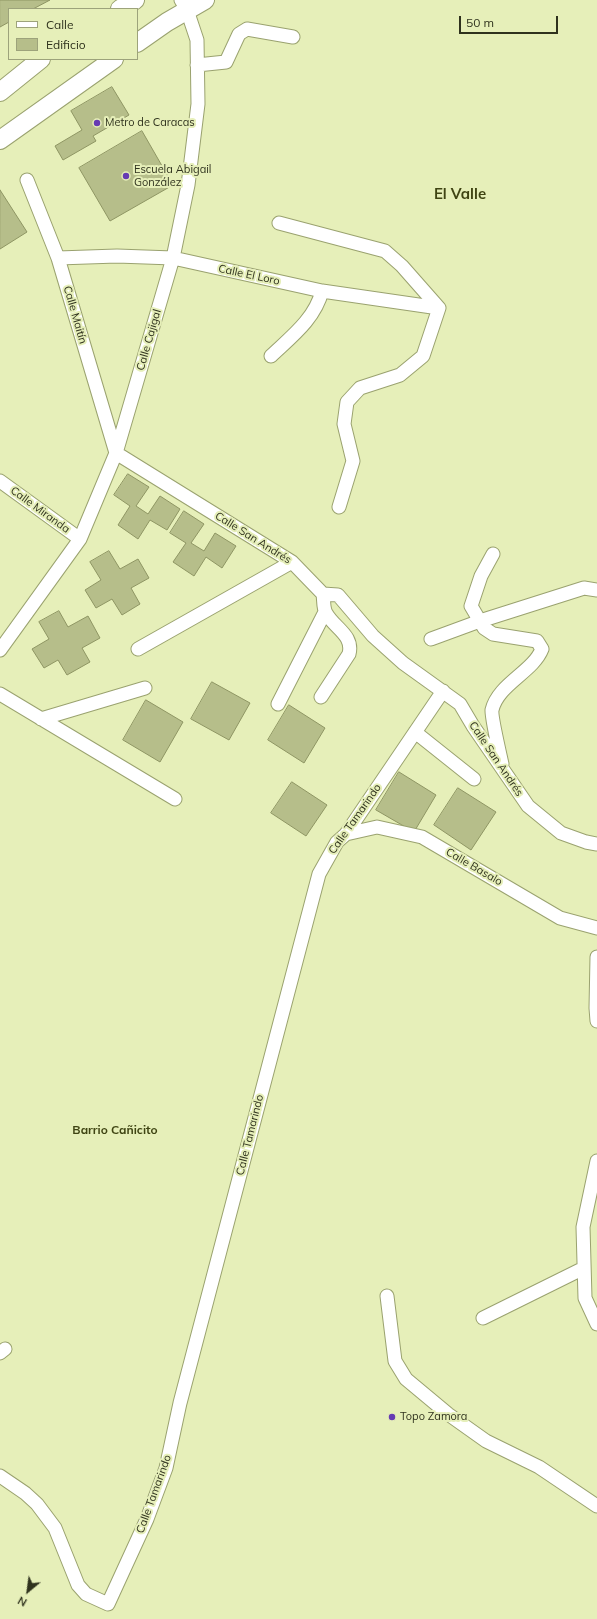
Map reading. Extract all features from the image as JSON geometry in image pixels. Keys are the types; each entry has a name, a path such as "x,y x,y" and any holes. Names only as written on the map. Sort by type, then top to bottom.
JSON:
{"main road":[{"path":"122,8 135,0"},
{"path":"138,42 184,5 205,0"},
{"path":"0,92 40,60"},
{"path":"0,140 113,60"}],"street":[{"name":"Calle Cajigal","path":"0,650 80,539 116,453 173,258 188,185 198,104 197,40 184,5"},
{"path":"197,65 226,62 239,34 247,29 293,37"},
{"name":"Calle Maitín","path":"27,180 58,258 116,453"},
{"path":"279,223 385,251 402,266 439,308 423,356 400,375 360,388 347,402 344,424 352,461 339,507"},
{"name":"Calle El Loro","path":"58,258 117,256 173,258 322,291 439,308"},
{"path":"271,356 311,316 319,304 322,291"},
{"name":"Calle San Andrés","path":"116,453 292,562 323,594 338,595 379,641 403,663 460,704 473,726 528,806 553,827 572,838 597,844"},
{"name":"Calle Miranda","path":"0,481 80,539"},
{"path":"493,554 481,576 471,606 484,628 492,634 537,641 542,649 539,657 503,691 492,710 502,768"},
{"path":"138,649 292,562"},
{"path":"431,639 480,621 584,588 597,590"},
{"path":"321,697 349,654 351,647 349,640 326,612 323,594"},
{"path":"278,704 326,612"},
{"path":"41,720 145,688"},
{"name":"Calle Tamarindo","path":"0,1476 25,1493 37,1504 55,1528 78,1585 86,1594 108,1604 147,1518 166,1468 180,1403 319,874 337,842 346,834 443,691"},
{"path":"0,694 41,720 175,799"},
{"path":"415,732 474,779"},
{"name":"Calle Basalo","path":"346,834 377,827 422,837 560,918 597,928"},
{"path":"597,957 597,1021"},
{"path":"597,1161 583,1227 585,1298 597,1324"},
{"path":"483,1318 584,1268"},
{"path":"387,1296 395,1361 406,1379 448,1414 486,1441 539,1467 597,1506"}],"building":[{"path":"0,0 50,0 35,8 8,8 8,23 0,27"},
{"name":"Metro de Caracas","path":"112,87 129,115 93,136 96,141 63,160 55,146 82,130 71,111"},
{"name":"Escuela Abigail González","path":"142,131 173,185 110,221 79,168"},
{"path":"0,190 27,232 0,249"},
{"path":"128,474 149,487 136,506 148,514 160,496 180,509 167,530 150,520 138,539 118,525 130,506 114,495"},
{"path":"184,511 204,524 191,543 204,551 215,533 236,546 222,568 206,557 194,576 173,562 186,543 170,533"},
{"path":"109,551 120,569 138,559 149,578 131,588 140,604 122,615 112,599 96,608 85,590 101,580 90,562"},
{"path":"59,611 68,627 88,616 100,638 82,648 90,662 67,675 58,660 44,668 32,649 49,639 39,622"},
{"path":"212,682 250,703 229,740 191,719"},
{"path":"146,700 183,722 160,762 123,740"},
{"path":"289,705 325,728 304,763 268,740"},
{"path":"399,772 436,795 414,832 376,810"},
{"path":"292,782 327,805 306,836 271,813"},
{"path":"458,788 496,812 471,850 434,825"}],"place":[{"name":"Metro de Caracas","path":"97,123"},
{"name":"Escuela Abigail González","path":"126,176"},
{"name":"Topo Zamora","path":"392,1417"}],"district":[{"name":"El Valle","path":"460,194"},
{"name":"Barrio Cañicito","path":"115,1130"}]}
